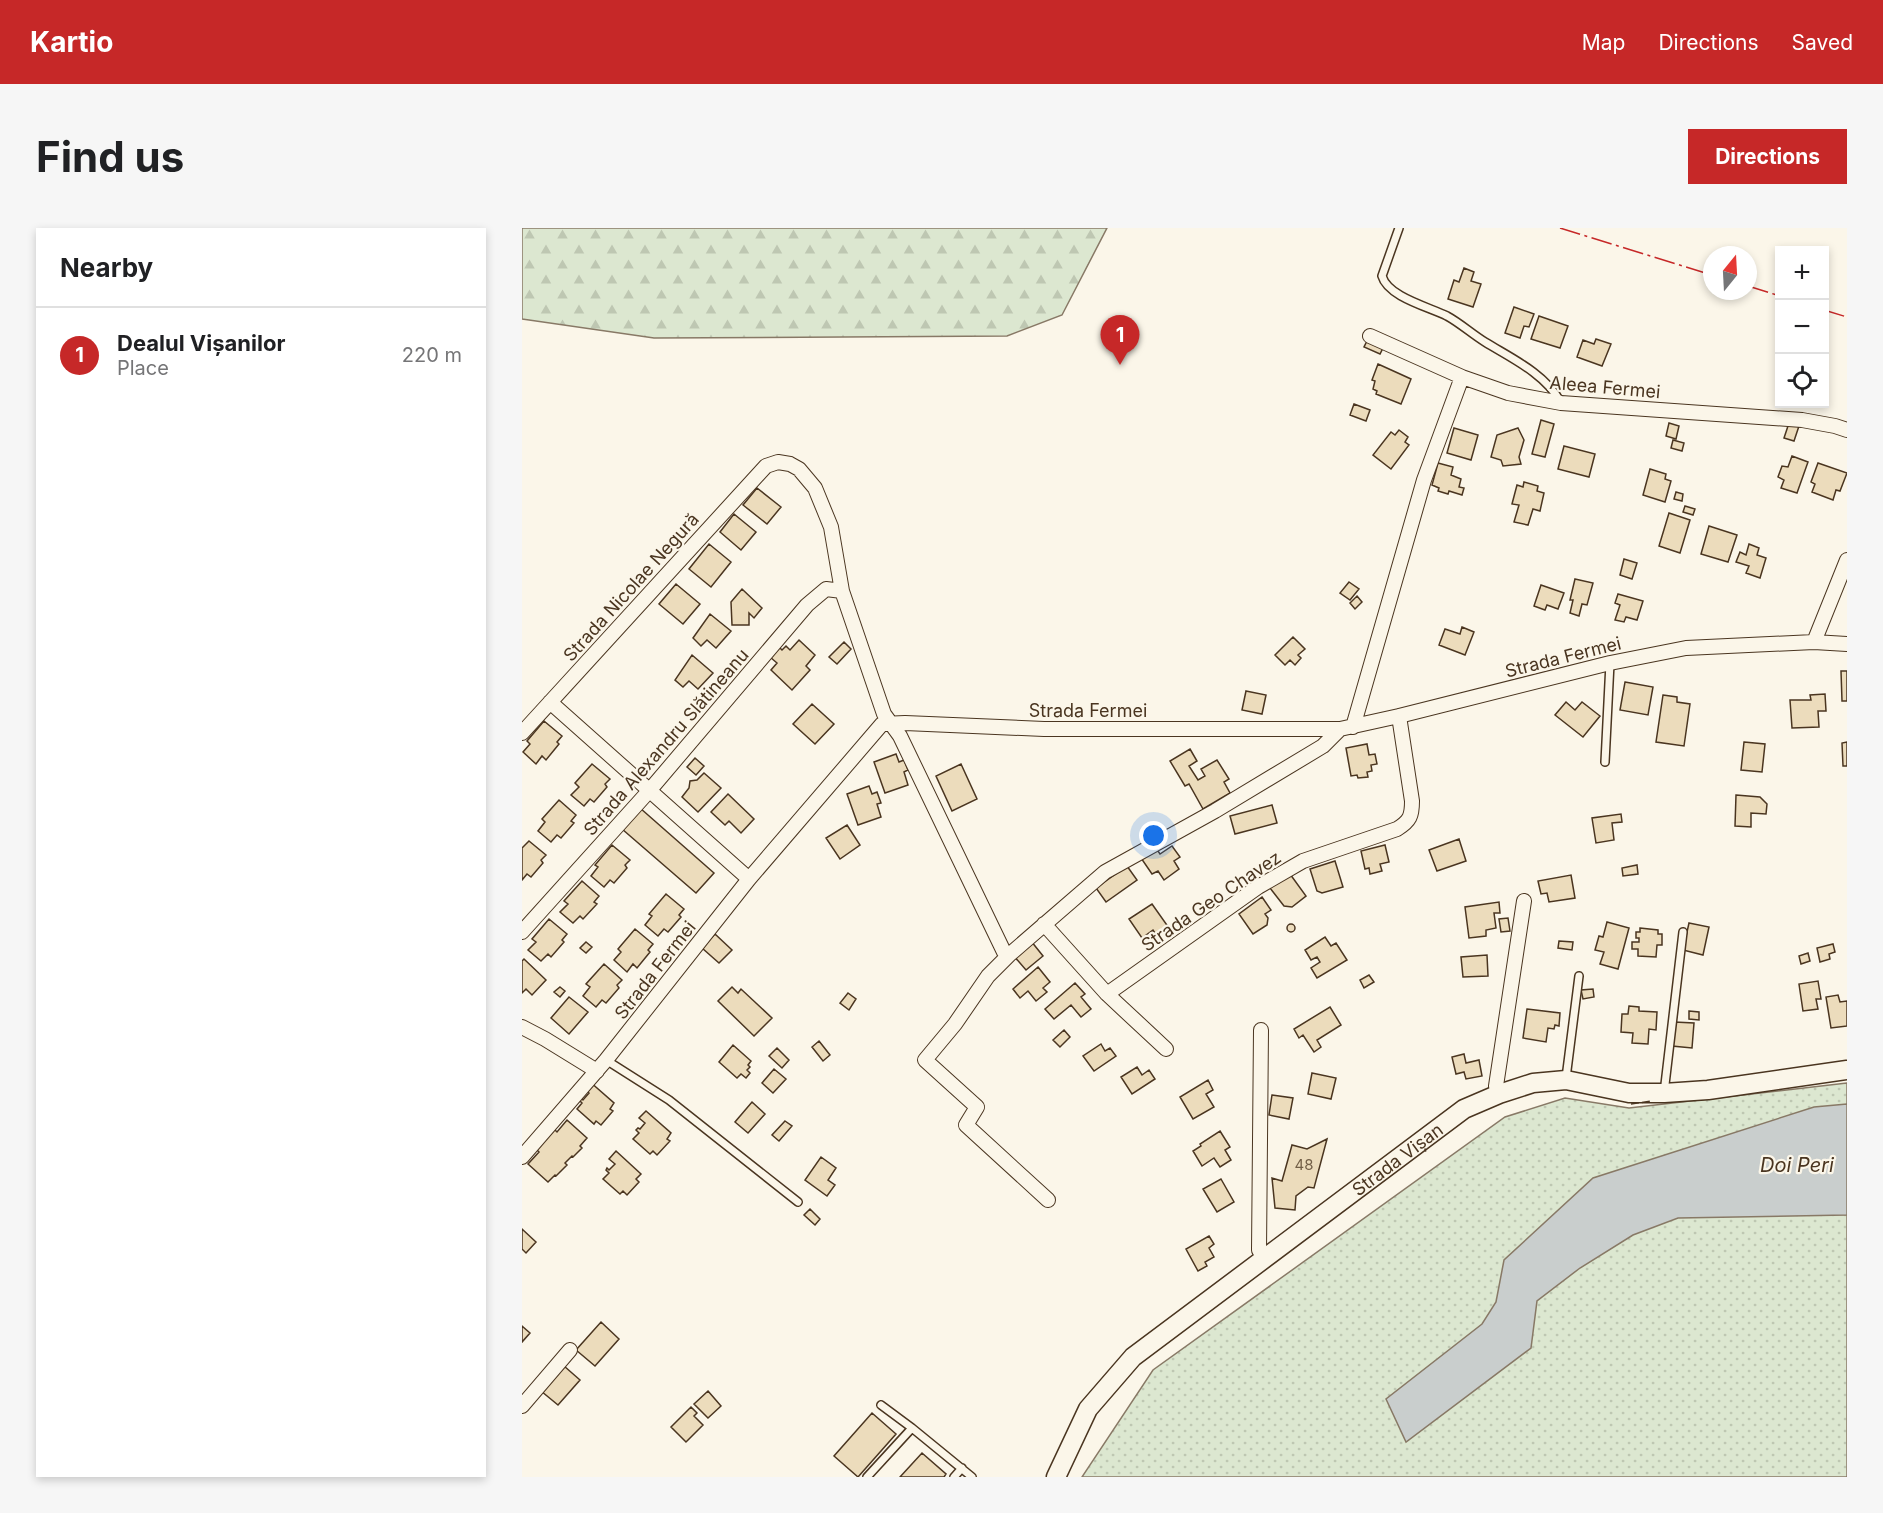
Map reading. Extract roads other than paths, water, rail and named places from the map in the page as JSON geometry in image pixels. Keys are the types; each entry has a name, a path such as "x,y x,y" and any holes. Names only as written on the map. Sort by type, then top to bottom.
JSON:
{"street":[{"name":"Aleea Fermei","path":"1370,336 1461,380 1508,393 1561,403 1802,420 1847,430"},
{"path":"1048,1200 966,1125 977,1107 925,1060 955,1024 988,976 1105,872 1215,811 1323,746 1347,728 1424,480 1461,380"},
{"name":"Strada Nicolae Negură","path":"522,733 766,466 777,462 790,464 800,469 815,488 831,527 842,591"},
{"path":"1814,642 1847,560"},
{"name":"Strada Alexandru Slătineanu","path":"522,932 649,791 807,605 826,589 842,591"},
{"path":"842,591 884,714 900,736 1004,952 1009,956"},
{"name":"Strada Fermei","path":"522,1157 601,1066 749,879 882,724 891,722 1044,729 1347,728 1610,663 1686,648 1814,642 1847,644"},
{"path":"550,702 749,879"},
{"name":"Strada Geo Chavez","path":"1107,994 1258,887 1289,868 1303,861 1397,829 1407,823 1412,815 1412,801 1399,716"},
{"path":"1499,1094 1496,1086 1524,901"},
{"path":"1044,924 1107,994 1166,1049"},
{"path":"522,1027 601,1066"},
{"path":"1262,1030 1260,1250 1265,1258"},
{"name":"Strada Vișan","path":"1056,1477 1088,1410 1133,1357 1464,1109 1533,1083 1566,1080 1629,1093 1664,1093 1708,1090 1847,1070"},
{"path":"522,1406 570,1350"}],"lane":[{"path":"1399,228 1382,276 1384,284 1393,291 1449,317 1485,342 1522,363 1555,392 1561,403"},
{"path":"1605,762 1610,663"},
{"path":"1664,1093 1683,932"},
{"path":"1566,1080 1579,976"},
{"path":"601,1066 669,1100 798,1202"},
{"path":"881,1405 972,1477"},
{"path":"867,1477 912,1428"},
{"path":"954,1477 962,1468"}],"water":[{"name":"Doi Peri","path":"1847,1104 1847,1215 1678,1218 1633,1235 1580,1268 1537,1301 1531,1348 1406,1442 1386,1399 1482,1324 1496,1302 1504,1260 1593,1178 1814,1107"}],"place":[{"name":"Dealul Vișanilor","path":"1120,365"}]}
